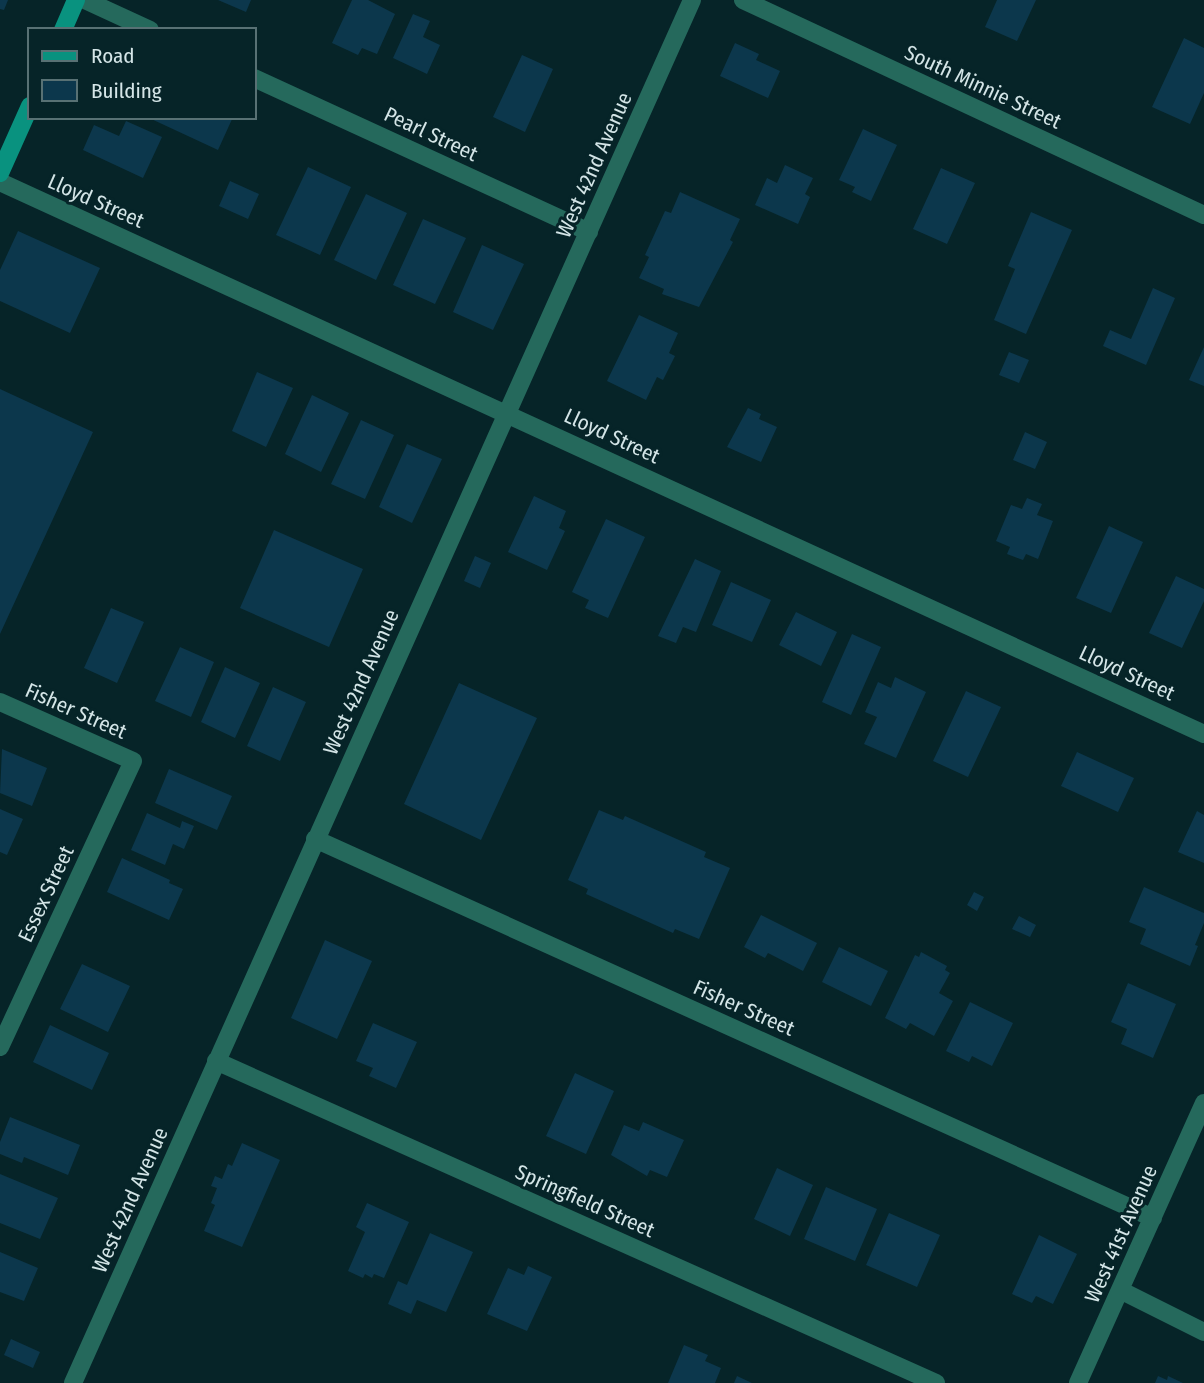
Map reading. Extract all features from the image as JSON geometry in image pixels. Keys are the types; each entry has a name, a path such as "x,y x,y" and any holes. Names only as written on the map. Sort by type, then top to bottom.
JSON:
{"street":[{"path":"64,28 76,0"},
{"path":"85,0 146,28"},
{"name":"West 42nd Avenue","path":"74,1383 692,0"},
{"name":"South Minnie Street","path":"744,0 1204,215"},
{"name":"Pearl Street","path":"256,79 589,232"},
{"path":"0,173 28,110"},
{"name":"Lloyd Street","path":"0,182 508,412 1204,734"},
{"name":"Fisher Street","path":"0,702 133,761"},
{"name":"Essex Street","path":"0,1047 133,761"},
{"name":"Fisher Street","path":"316,839 1153,1218"},
{"name":"Springfield Street","path":"216,1061 936,1383"},
{"name":"West 41st Avenue","path":"1078,1383 1122,1291 1204,1103"},
{"path":"1122,1291 1204,1332"}],"building":[{"path":"0,0 8,0 4,10 0,9"},
{"path":"218,0 251,0 246,12"},
{"path":"352,0 368,0 395,14 377,54 362,48 358,55 332,43"},
{"path":"997,0 1036,0 1017,41 985,27"},
{"path":"413,14 430,21 423,37 440,45 427,74 393,58"},
{"path":"1184,38 1204,48 1204,93 1190,124 1152,107"},
{"path":"735,43 759,54 756,60 780,71 768,98 720,76"},
{"path":"522,55 553,69 525,132 493,117"},
{"path":"151,119 232,119 218,150"},
{"path":"126,121 162,137 143,178 83,150 94,125 119,136"},
{"path":"863,129 897,145 871,201 852,192 855,187 839,180"},
{"path":"785,165 813,178 805,194 810,197 798,224 755,205 767,178 777,183"},
{"path":"308,167 351,187 320,255 276,235"},
{"path":"941,168 975,183 947,244 913,229"},
{"path":"230,181 259,194 248,219 219,206"},
{"path":"680,192 740,219 730,240 733,242 699,307 662,294 664,289 639,278 649,257 645,255 665,211 671,213"},
{"path":"366,194 407,213 376,280 334,260"},
{"path":"1031,212 1072,230 1026,334 994,320 1015,269 1008,266"},
{"path":"423,219 466,238 435,304 393,285"},
{"path":"18,231 100,268 70,333 0,301 0,270"},
{"path":"482,245 524,264 493,330 453,312"},
{"path":"1153,288 1175,298 1146,365 1103,346 1110,330 1131,339"},
{"path":"639,315 678,333 669,353 675,356 663,380 657,377 646,400 607,381"},
{"path":"1204,347 1204,386 1189,380"},
{"path":"1009,352 1029,360 1019,383 999,375"},
{"path":"257,372 293,388 266,447 232,431"},
{"path":"0,389 93,432 0,634"},
{"path":"312,395 349,413 321,472 285,454"},
{"path":"748,408 761,414 759,419 777,427 761,462 727,447"},
{"path":"361,420 394,435 365,499 331,484"},
{"path":"1025,432 1047,442 1035,469 1013,460"},
{"path":"407,444 442,459 412,523 379,507"},
{"path":"534,496 566,511 559,528 565,531 547,570 508,552"},
{"path":"1027,498 1042,504 1037,515 1053,521 1038,559 1026,554 1023,560 1007,554 1010,547 996,541 1011,505 1022,509"},
{"path":"606,519 645,537 608,618 585,608 589,600 572,592"},
{"path":"1109,526 1143,542 1111,613 1076,598"},
{"path":"274,530 363,569 329,647 240,608"},
{"path":"475,556 491,563 480,588 464,581"},
{"path":"695,559 721,571 696,632 683,627 676,643 658,636"},
{"path":"1176,576 1204,589 1204,601 1182,648 1149,633"},
{"path":"731,582 771,600 752,642 712,625"},
{"path":"111,608 144,622 117,683 84,668"},
{"path":"796,612 837,632 821,666 779,645"},
{"path":"852,634 881,647 851,715 822,702"},
{"path":"180,647 214,662 191,717 155,701"},
{"path":"225,667 260,683 235,738 201,722"},
{"path":"895,677 926,692 896,758 864,744 877,717 865,712 878,682 891,688"},
{"path":"459,683 537,718 481,840 404,804"},
{"path":"273,687 306,702 280,761 247,746"},
{"path":"966,691 1001,707 968,777 933,761"},
{"path":"2,749 47,768 32,806 0,793"},
{"path":"1077,752 1134,778 1118,812 1061,786"},
{"path":"169,769 232,796 217,830 155,803"},
{"path":"0,809 23,819 7,855 0,852"},
{"path":"599,810 623,820 625,816 706,852 704,857 730,868 699,939 675,929 673,933 586,894 588,889 568,880"},
{"path":"1197,811 1204,815 1204,863 1178,852"},
{"path":"147,813 180,828 182,821 194,826 184,849 173,844 165,865 131,850"},
{"path":"122,858 170,880 169,883 183,889 169,920 107,892"},
{"path":"1144,887 1204,913 1204,923 1195,945 1198,946 1190,966 1140,944 1146,929 1129,922"},
{"path":"974,892 984,897 977,911 967,905"},
{"path":"761,915 817,943 803,971 768,953 765,958 744,947"},
{"path":"1019,916 1036,925 1030,937 1012,929"},
{"path":"325,940 372,961 337,1039 291,1018"},
{"path":"839,947 888,971 871,1006 822,982"},
{"path":"921,952 947,966 945,970 950,973 939,993 953,1001 934,1036 910,1023 906,1029 885,1018 915,955 919,957"},
{"path":"82,964 130,986 108,1032 60,1009"},
{"path":"1128,983 1176,1004 1153,1058 1121,1044 1127,1029 1111,1022"},
{"path":"970,1002 1013,1023 992,1066 972,1056 969,1062 946,1051"},
{"path":"373,1023 417,1042 396,1088 369,1076 373,1068 356,1061"},
{"path":"50,1025 109,1053 92,1090 33,1062"},
{"path":"575,1073 614,1091 586,1154 546,1136"},
{"path":"10,1117 80,1145 68,1175 24,1157 22,1163 0,1154 0,1142"},
{"path":"643,1122 684,1140 667,1177 650,1170 647,1176 611,1155 624,1125 639,1131"},
{"path":"242,1143 280,1160 242,1247 204,1231 215,1205 211,1203 217,1188 211,1186 215,1176 222,1179 228,1164 232,1166"},
{"path":"777,1168 813,1185 790,1236 754,1219"},
{"path":"0,1174 58,1198 40,1239 0,1223"},
{"path":"826,1187 877,1209 855,1261 804,1239"},
{"path":"367,1203 409,1222 384,1278 374,1274 372,1278 365,1274 363,1278 348,1271 365,1232 356,1227"},
{"path":"889,1213 940,1235 917,1287 866,1265"},
{"path":"430,1233 473,1252 446,1312 417,1300 411,1314 388,1304 398,1281 407,1285"},
{"path":"1039,1235 1077,1254 1053,1304 1036,1296 1032,1303 1012,1294"},
{"path":"0,1252 38,1268 24,1301 0,1292"},
{"path":"528,1266 552,1277 527,1331 487,1314 508,1268 524,1275"},
{"path":"11,1339 40,1352 33,1368 4,1355"},
{"path":"684,1345 708,1355 705,1361 721,1368 715,1383 668,1383"},
{"path":"737,1376 752,1383 734,1383"},
{"path":"1158,1376 1167,1380 1168,1376 1183,1383 1155,1383"}]}
